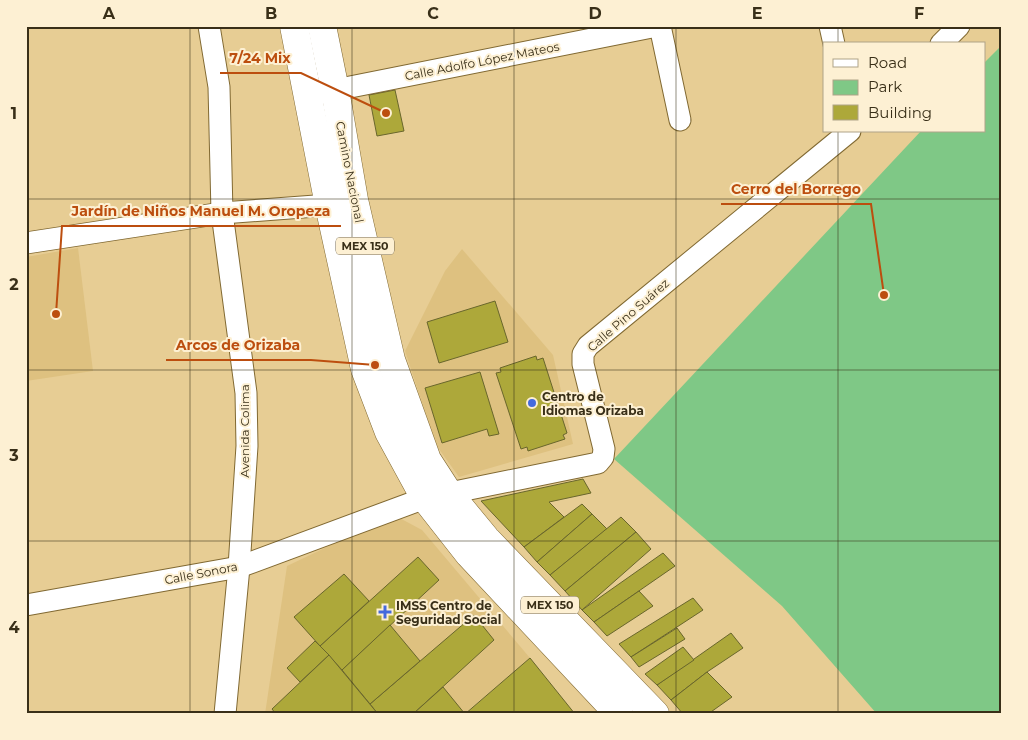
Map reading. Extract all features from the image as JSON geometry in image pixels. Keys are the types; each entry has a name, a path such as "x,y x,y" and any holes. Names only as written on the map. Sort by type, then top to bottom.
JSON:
{"main road":[{"name":"Camino Nacional","path":"294,26 308,95 391,360 428,460 437,496"},
{"name":"Camino Nacional","path":"322,26 335,90 342,202 365,369 390,432 437,496"},
{"name":"MEX 150","path":"437,496 469,554 620,714"},
{"name":"MEX 150","path":"437,496 486,539 655,714"}],"street":[{"name":"Avenida Colima","path":"209,26 218,86 222,214 246,392 247,446 225,714"},
{"path":"658,26 680,120"},
{"name":"Calle Adolfo López Mateos","path":"308,95 658,26"},
{"path":"830,26 834,42"},
{"path":"943,42 959,26"},
{"name":"Calle Pino Suárez","path":"437,496 598,462 602,457 604,449 584,364 583,354 588,346 849,132"},
{"path":"26,243 222,214 342,202"},
{"name":"Calle Sonora","path":"26,605 238,567 437,496"}],"shaded area":[{"path":"78,248 93,371 26,381 26,257"},
{"path":"462,249 553,355 573,444 459,477 436,445 405,351 445,271"},
{"name":"IMSS Centro de Seguridad Social","path":"394,515 422,530 530,658 464,714 265,714 287,566"}],"green space":[{"path":"1002,45 1002,714 877,714 782,606 614,459 920,132 986,132 986,61"}],"building":[{"path":"395,90 404,131 377,136 369,95"},
{"path":"495,301 508,342 439,363 427,322"},
{"name":"Centro de Idiomas Orizaba","path":"536,356 537,360 543,358 567,433 563,435 565,439 528,451 527,447 521,449 496,373 501,372 500,368"},
{"path":"480,372 499,434 489,436 487,429 442,443 425,388"},
{"path":"583,479 591,493 549,502 564,517 524,547 481,501"},
{"path":"582,504 592,514 537,562 524,547"},
{"path":"592,514 607,529 550,575 537,562"},
{"path":"621,517 636,532 565,591 550,575"},
{"path":"636,532 651,549 582,610 565,591"},
{"path":"663,553 675,566 594,622 582,610"},
{"path":"418,557 439,580 342,670 320,646"},
{"path":"344,574 369,601 320,646 294,617"},
{"path":"639,591 653,606 607,636 594,622"},
{"path":"693,598 703,610 631,657 619,644"},
{"path":"474,615 494,640 413,714 378,714 370,704"},
{"path":"390,625 420,661 370,704 342,670"},
{"path":"677,628 685,639 639,667 631,657"},
{"path":"731,633 743,648 707,672 671,700 657,685"},
{"path":"315,641 329,655 300,682 287,668"},
{"path":"683,647 694,660 657,685 645,674"},
{"path":"329,655 378,714 276,714 272,709"},
{"path":"530,658 575,714 465,714"},
{"path":"707,672 732,697 708,714 683,714 671,700"},
{"path":"443,687 465,714 413,714"}],"place":[{"name":"7/24 Mix","path":"386,113"},
{"name":"Cerro del Borrego","path":"884,295"},
{"name":"Jardín de Niños Manuel M. Oropeza","path":"56,314"},
{"name":"Arcos de Orizaba","path":"375,365"},
{"name":"Centro de Idiomas Orizaba","path":"532,403"},
{"name":"IMSS Centro de Seguridad Social","path":"385,612"}]}
